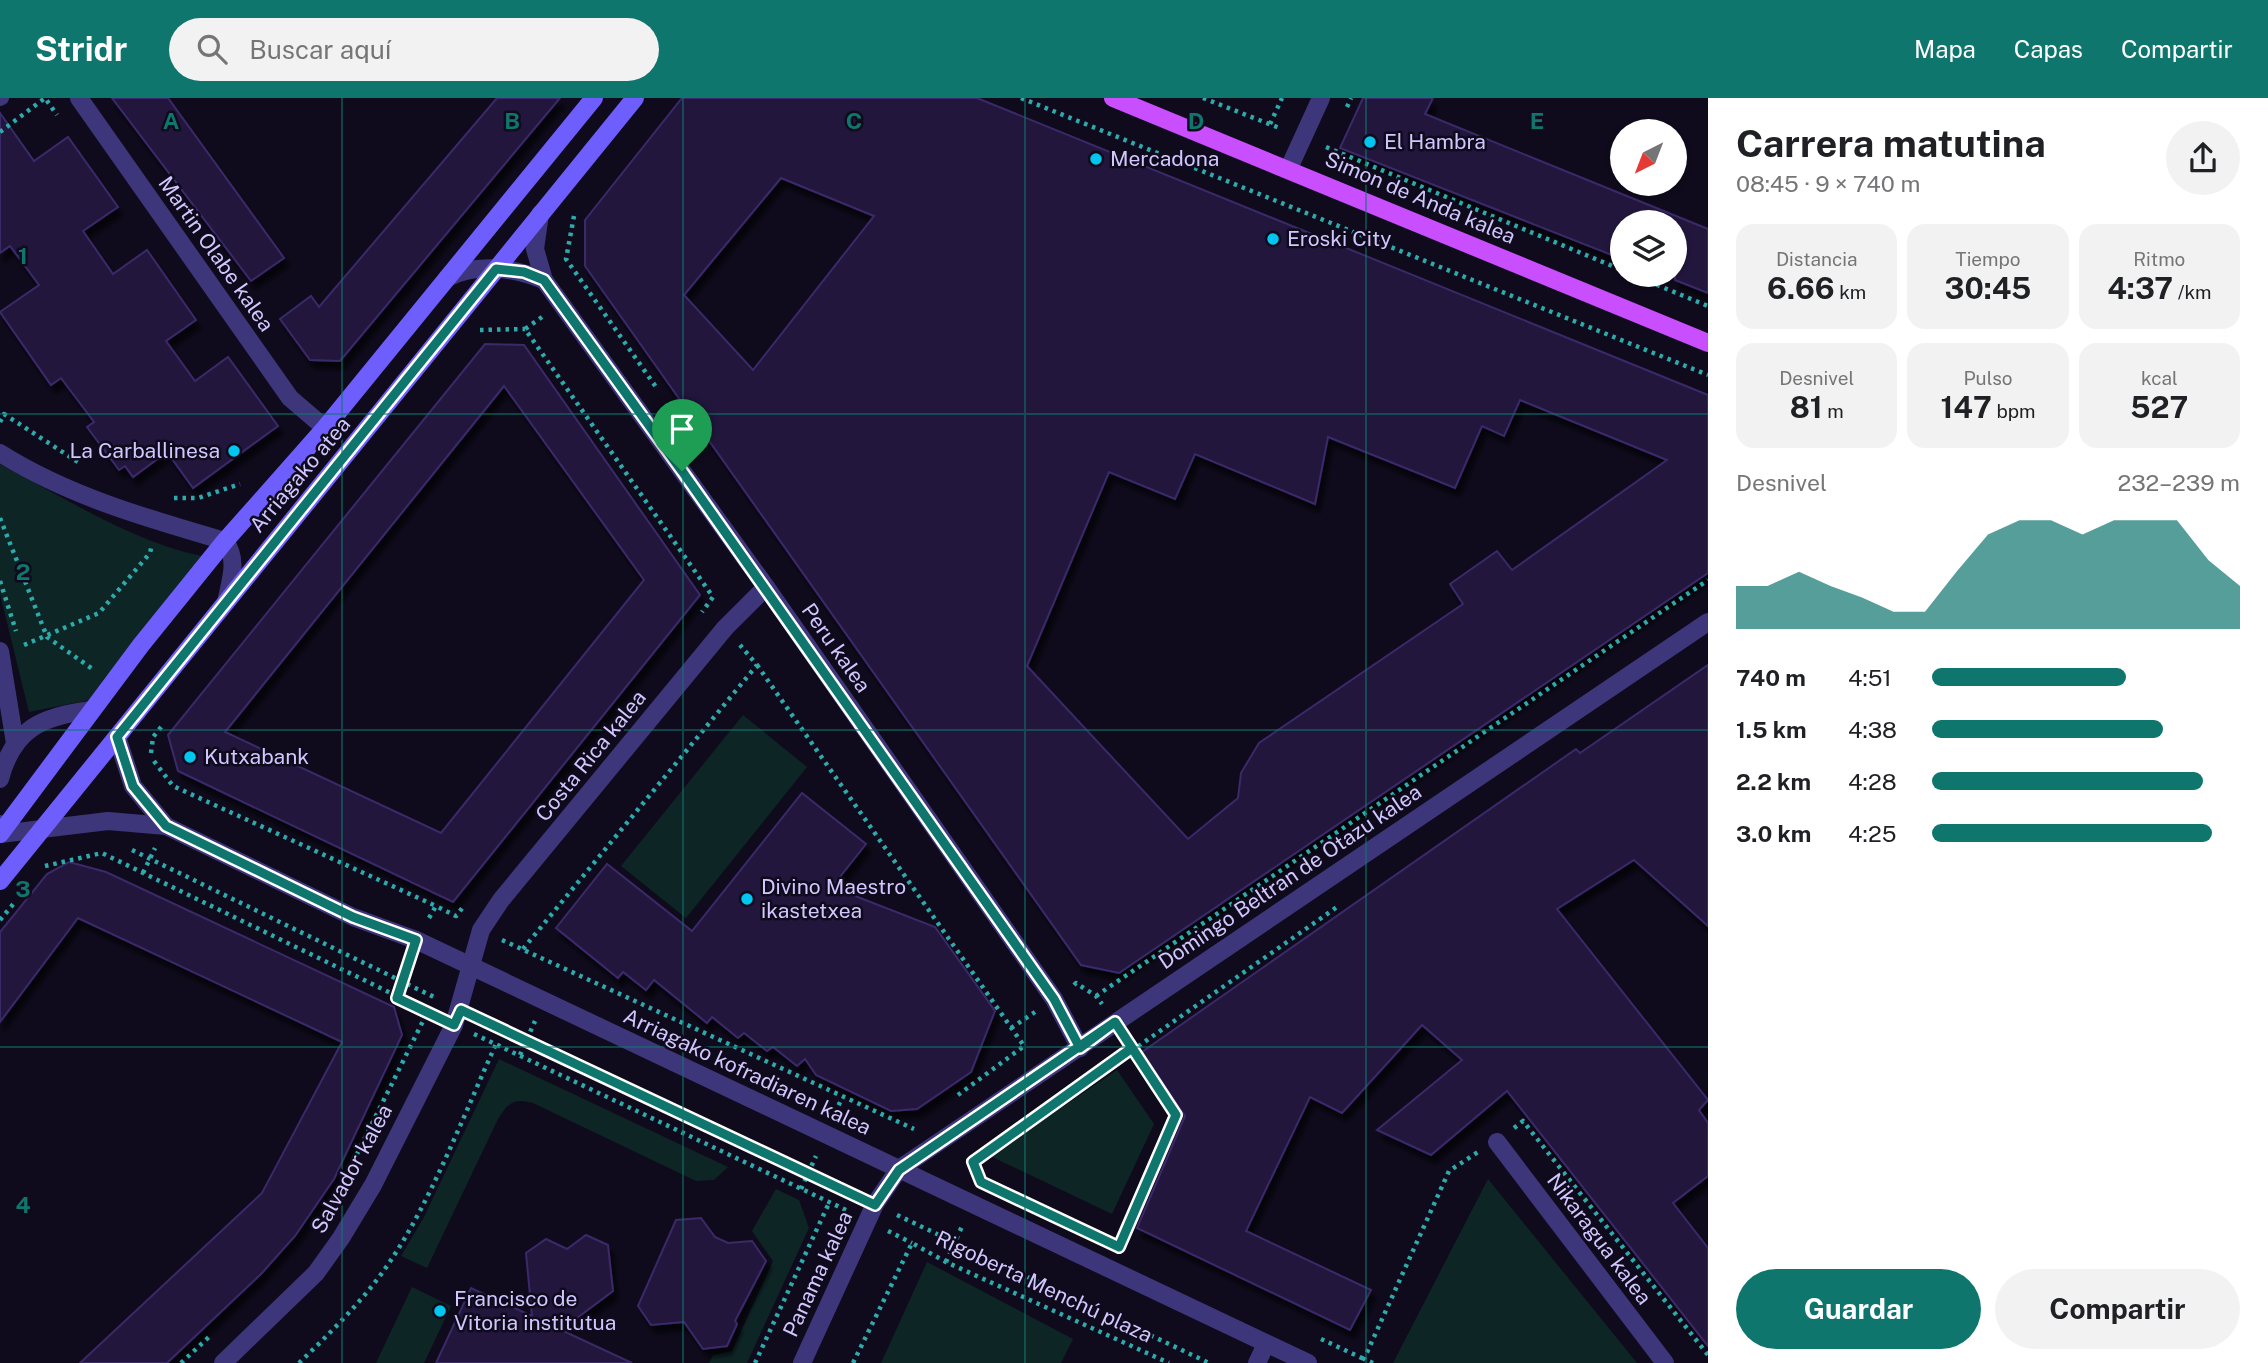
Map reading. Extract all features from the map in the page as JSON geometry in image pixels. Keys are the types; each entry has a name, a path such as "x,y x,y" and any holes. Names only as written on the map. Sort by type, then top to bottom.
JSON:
{"main road":[{"name":"Arriagako atea","path":"0,834 91,710 225,541 325,428 594,98"},
{"name":"Arriagako atea","path":"0,881 635,98"},
{"name":"Simon de Anda kalea","path":"1113,98 1289,168 1708,343"}],"street":[{"name":"Martin Olabe kalea","path":"79,98 290,398 325,428"},
{"path":"1289,168 1321,98"},
{"name":"Peru kalea","path":"540,214 534,249 544,280 766,587 1054,999 1080,1048"},
{"path":"447,278 464,269 496,269 524,272 544,280"},
{"path":"0,453 67,488 156,521 225,541 232,551 233,568 227,598"},
{"name":"Costa Rica kalea","path":"471,966 481,930 725,628 766,587"},
{"name":"Domingo Beltran de Otazu kalea","path":"899,1170 1708,622"},
{"path":"0,651 15,743"},
{"path":"0,779 6,756 15,743 35,725 59,714 91,710"},
{"name":"Arriagako kofradiaren kalea","path":"117,737 133,786 166,826"},
{"name":"Arriagako kofradiaren kalea","path":"0,834 108,821 166,826 353,917 416,940 1308,1363"},
{"path":"0,824 0,834"},
{"name":"Salvador kalea","path":"223,1363 316,1273 341,1238 373,1185 457,1017 471,966"},
{"name":"Nikaragua kalea","path":"1497,1142 1665,1363"},
{"name":"Panama kalea","path":"802,1363 875,1205 899,1170"},
{"path":"1257,1363 1266,1343"}],"path":[{"path":"0,132 45,98 61,120"},
{"path":"1021,98 1708,375"},
{"path":"1203,98 1610,265"},
{"path":"1270,124 1282,98"},
{"path":"580,207 573,216 566,259 657,388"},
{"path":"476,330 525,329 584,285"},
{"path":"1662,287 1708,306"},
{"path":"525,329 713,597 696,618"},
{"path":"0,422 2,413 88,469"},
{"path":"0,518 47,637"},
{"path":"1096,996 1708,580"},
{"path":"705,608 757,665 1024,1046 946,1104"},
{"path":"523,949 757,665"},
{"path":"167,720 153,737 150,751 156,767 173,786 913,1128 924,1120"},
{"path":"125,847 401,982 496,1044 830,1203 755,1363"},
{"path":"36,875 44,866 102,853 397,998 428,1011 457,1017 875,1205 1209,1363"},
{"path":"0,920 21,894"},
{"path":"456,916 464,905"},
{"path":"981,1182 973,1162 1339,905"},
{"path":"397,998 416,940 436,906"},
{"path":"1068,972 1076,983"},
{"path":"348,1173 428,1011"},
{"path":"1107,1241 1119,1247 1176,1115 1115,1022"},
{"path":"299,1363 336,1326 392,1260 424,1200 496,1044"},
{"path":"1373,1363 1364,1359 1449,1171 1497,1142 1523,1121 1708,1355"},
{"name":"Rigoberta Menchú plaza","path":"853,1363 912,1243 946,1262 1169,1363"},
{"path":"181,1363 220,1328"}],"green space":[{"path":"0,464 125,530 177,550 202,556 89,700 29,712 0,594"},
{"path":"743,715 807,767 686,918 621,866"},
{"path":"499,1059 728,1167 714,1180 696,1181 533,1103 517,1101 509,1105 498,1119 427,1268 401,1256 424,1217"},
{"path":"1117,1070 1154,1124 1112,1214 990,1156"},
{"path":"1488,1179 1637,1363 1393,1363"},
{"path":"776,1189 799,1200 809,1228 747,1363 709,1363 713,1355 732,1351 773,1261 752,1231"},
{"path":"927,1262 1073,1339 1061,1363 881,1363"},
{"path":"412,1287 451,1306 424,1363 376,1363"}],"building":[{"path":"112,98 168,98 284,258 251,281"},
{"path":"497,98 560,98 340,361 310,360 280,319 311,296 319,307"},
{"path":"682,98 977,98 1708,395 1708,573 1119,973 1081,965 585,266 585,220","holes":["781,178 874,216 753,370 684,295","1520,400 1667,460 1512,570 1497,551 1450,584 1463,604 1259,743 1241,773 1238,798 1188,839 1027,666 1109,472 1175,499 1195,454 1315,504 1328,437 1455,488 1482,426 1504,436"]},
{"path":"1363,98 1433,98 1425,114 1610,189 1610,196 1627,196 1661,210 1610,210 1610,254 1340,148"},
{"path":"0,113 34,161 68,137 118,207 83,231 113,274 147,250 196,320 166,341 195,381 228,357 278,426 193,488 167,452 133,477 125,466 119,470 87,427 94,422 61,378 51,385 0,312 39,285 10,246 0,253"},
{"path":"1687,220 1708,229 1708,293 1687,285"},
{"path":"485,344 524,345 700,595 453,902 178,771 168,735","holes":["504,386 644,580 441,833 225,732"]},
{"path":"1708,665 1708,926 1634,860 1557,909 1708,1100 1699,1110 1708,1123 1708,1176 1673,1203 1708,1248 1708,1346 1507,1091 1431,1155 1377,1130 1462,1060 1422,1025 1342,1113 1310,1097 1246,1231 1371,1290 1350,1330 1137,1228 1185,1116 1142,1052 1576,749 1580,753"},
{"name":"Divino Maestro ikastetxea","path":"802,793 866,844 832,887 935,927 995,1011 971,1072 917,1109 891,1111 816,1075 805,1059 797,1066 773,1047 767,1051 744,1033 738,1038 712,1017 707,1023 654,980 646,990 623,972 618,978 556,928 607,864 692,931"},
{"path":"69,862 106,872 394,1007 402,1035 334,1179 295,1236 261,1274 167,1363 80,1363 262,1193 342,1042 78,918 0,1022 0,932 47,874"},
{"path":"701,1218 715,1237 728,1243 752,1241 766,1261 735,1321 737,1324 727,1346 703,1349 684,1322 651,1325 638,1306 676,1220"},
{"path":"586,1235 608,1245 613,1291 561,1330 632,1363 436,1363 471,1288 532,1316 526,1253 546,1239 567,1249"}],"place":[{"name":"El Hambra","path":"1370,142"},
{"name":"Mercadona","path":"1096,159"},
{"name":"Eroski City","path":"1273,239"},
{"name":"La Carballinesa","path":"234,451"},
{"name":"Kutxabank","path":"190,757"},
{"name":"Divino Maestro ikastetxea","path":"747,899"},
{"name":"Francisco de Vitoria institutua","path":"440,1311"}],"route":[{"path":"682,471 544,280 524,272 496,269 117,737 133,786 166,826 353,917 416,940 397,998 454,1025 461,1010 875,1205 899,1170 1080,1048 1115,1022 1176,1115 1119,1247 981,1182 973,1162 1132,1048 1115,1022 1080,1048 1054,999 682,471"}]}
